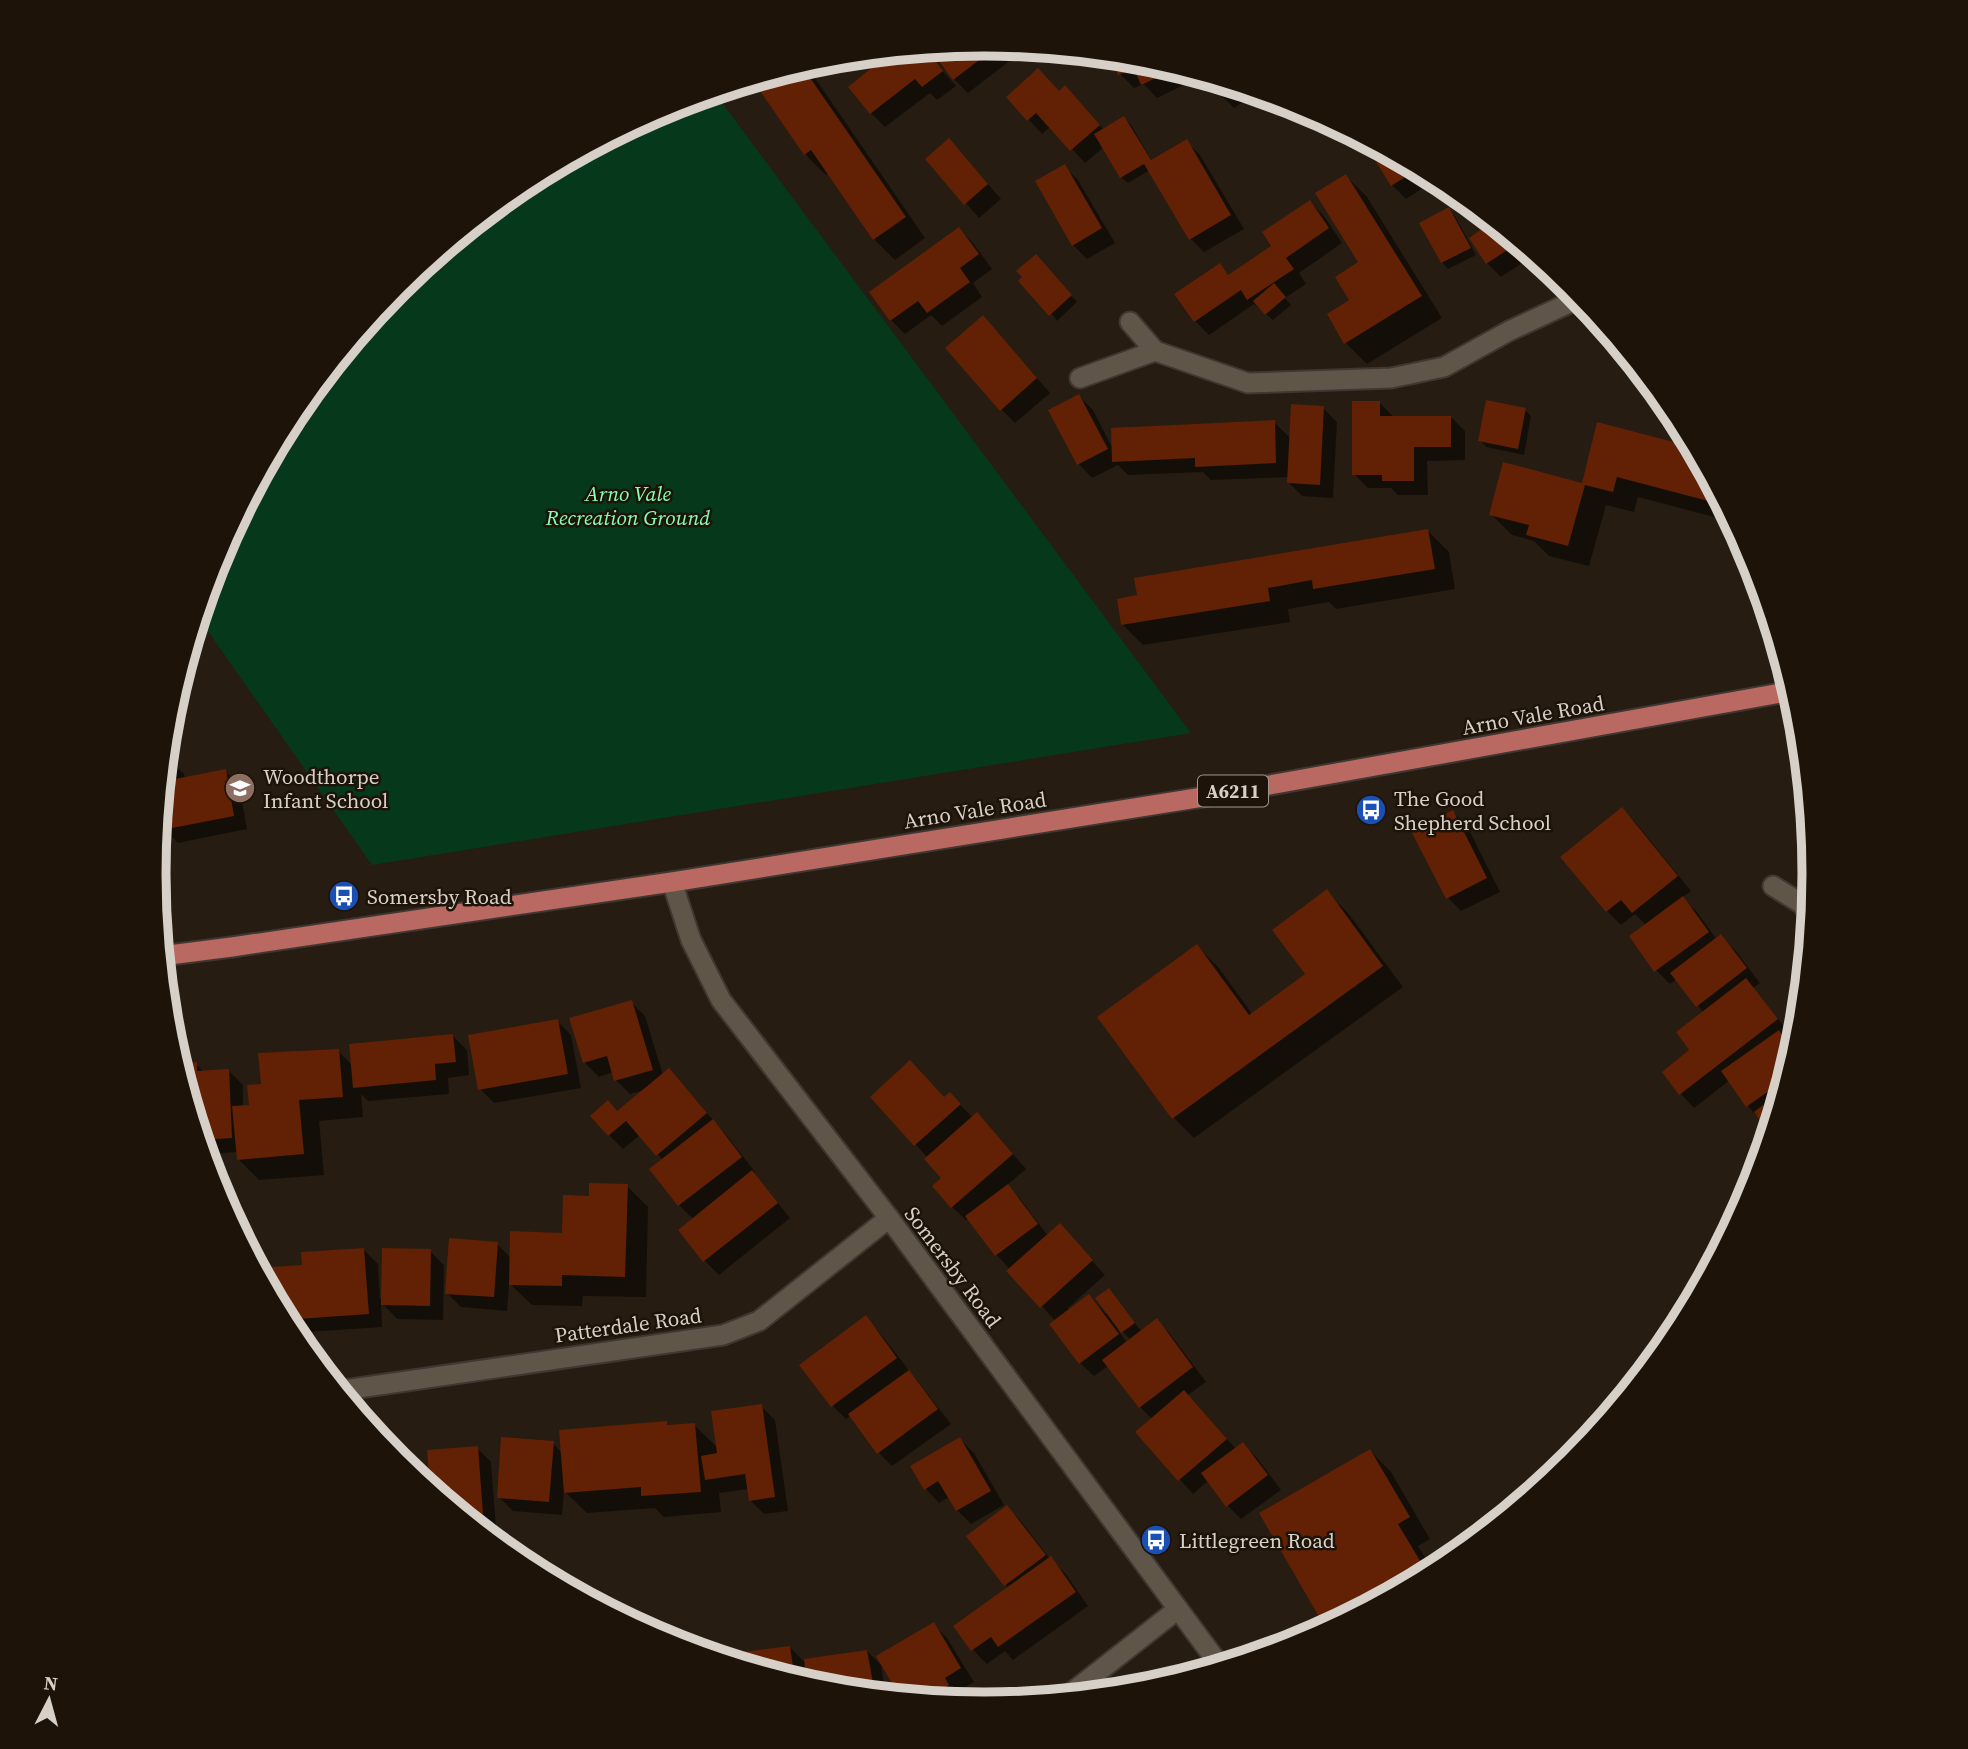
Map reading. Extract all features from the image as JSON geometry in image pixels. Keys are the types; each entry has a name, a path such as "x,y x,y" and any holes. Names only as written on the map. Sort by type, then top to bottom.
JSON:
{"main road":[{"name":"Arno Vale Road","path":"170,955 672,882 1203,797 1782,693"}],"street":[{"path":"1130,322 1155,351 1248,383 1391,378 1444,367 1509,331 1569,303"},
{"path":"1080,378 1155,351"},
{"name":"Somersby Road","path":"672,882 691,940 721,1000 889,1218 1215,1659"},
{"path":"1773,886 1801,902"},
{"name":"Patterdale Road","path":"349,1389 723,1335 759,1321 779,1307 889,1218"},
{"path":"1078,1687 1178,1609"}],"green space":[{"name":"Arno Vale Recreation Ground","path":"720,100 1191,733 372,865 204,626 228,561 250,512 303,420 335,376 405,296 444,259 529,194 575,166 622,140"}],"building":[{"path":"985,56 953,80 936,58"},
{"path":"933,58 943,71 922,87 915,79 870,114 848,87 878,63 897,61 900,64 905,60"},
{"path":"1115,67 1132,70 1118,75"},
{"path":"1038,68 1059,91 1065,85 1100,125 1070,151 1036,113 1027,121 1006,97"},
{"path":"1135,70 1161,76 1141,85"},
{"path":"809,76 906,217 873,240 811,150 804,155 758,88"},
{"path":"1124,116 1151,160 1187,139 1231,215 1189,240 1144,164 1120,178 1094,134"},
{"path":"949,138 988,184 964,205 925,159"},
{"path":"1372,155 1393,166 1408,175 1391,186"},
{"path":"1065,164 1102,228 1072,246 1035,181"},
{"path":"1346,174 1422,296 1344,344 1327,314 1349,300 1335,277 1358,262 1315,193"},
{"path":"1310,200 1329,228 1286,258 1294,269 1247,300 1241,290 1194,322 1174,294 1220,263 1228,275 1271,246 1262,232"},
{"path":"1449,207 1471,248 1441,263 1419,223"},
{"path":"959,227 979,254 960,268 970,282 927,313 918,301 890,321 869,292"},
{"path":"1485,227 1510,248 1486,264 1469,238"},
{"path":"1036,254 1072,295 1049,316 1018,281 1022,277 1016,271"},
{"path":"1274,283 1286,297 1265,315 1253,301"},
{"path":"983,315 1037,378 1000,411 945,348"},
{"path":"1079,394 1108,449 1077,465 1048,410"},
{"path":"1486,400 1526,408 1518,449 1478,441"},
{"path":"1352,401 1380,401 1380,416 1451,416 1451,447 1414,447 1414,481 1382,481 1382,475 1352,475"},
{"path":"1291,404 1324,406 1320,485 1287,483"},
{"path":"1275,420 1276,463 1195,467 1195,458 1112,462 1111,428"},
{"path":"1597,422 1680,444 1712,501 1617,477 1613,492 1585,485 1568,546 1526,535 1529,525 1489,515 1503,462 1582,483"},
{"path":"1428,529 1435,569 1313,589 1312,580 1268,588 1270,601 1121,625 1117,599 1137,595 1134,578"},
{"path":"173,768 175,779 226,769 234,816 167,829"},
{"path":"1622,807 1678,876 1632,913 1621,900 1606,912 1560,857"},
{"path":"1453,810 1487,878 1446,899 1411,831"},
{"path":"1327,889 1383,966 1172,1119 1097,1017 1197,944 1249,1015 1305,974 1272,930"},
{"path":"1683,896 1709,932 1654,972 1629,936"},
{"path":"1721,934 1747,968 1696,1007 1670,973"},
{"path":"1746,978 1778,1019 1679,1095 1662,1072 1689,1050 1676,1032"},
{"path":"632,1000 653,1070 614,1081 607,1056 583,1063 569,1018"},
{"path":"558,1019 568,1074 478,1090 468,1035"},
{"path":"1779,1030 1786,1040 1775,1087 1746,1107 1721,1071"},
{"path":"453,1034 456,1062 435,1064 436,1080 353,1088 349,1044"},
{"path":"339,1049 343,1097 299,1100 304,1154 237,1160 232,1106 249,1105 247,1085 261,1084 258,1053"},
{"path":"910,1060 944,1097 950,1092 961,1104 914,1146 870,1097"},
{"path":"188,1062 197,1062 197,1071 229,1069 232,1138 210,1139"},
{"path":"669,1068 707,1113 656,1156 626,1121 608,1136 590,1116 608,1100 617,1111"},
{"path":"1771,1099 1763,1125 1754,1112"},
{"path":"977,1112 1013,1154 951,1208 932,1186 941,1178 924,1159"},
{"path":"713,1119 742,1157 678,1206 649,1169"},
{"path":"752,1170 778,1203 703,1262 678,1230"},
{"path":"589,1183 628,1184 625,1277 562,1275 562,1286 509,1285 510,1231 562,1233 563,1195 589,1196"},
{"path":"1008,1184 1038,1224 995,1256 965,1216"},
{"path":"1060,1223 1093,1260 1040,1308 1006,1271"},
{"path":"449,1238 498,1242 494,1297 445,1294"},
{"path":"364,1248 369,1314 297,1319 266,1267 302,1265 301,1252"},
{"path":"382,1248 431,1249 430,1306 381,1305"},
{"path":"1109,1288 1135,1323 1121,1333 1095,1298"},
{"path":"1089,1294 1119,1334 1079,1364 1049,1324"},
{"path":"866,1315 897,1358 831,1407 799,1365"},
{"path":"1157,1318 1193,1367 1139,1408 1102,1360"},
{"path":"909,1370 938,1409 877,1454 848,1414"},
{"path":"1184,1390 1227,1439 1178,1481 1135,1432"},
{"path":"762,1404 775,1497 749,1501 745,1474 705,1480 701,1456 717,1453 711,1411"},
{"path":"667,1421 667,1425 695,1423 701,1492 641,1496 641,1487 564,1493 559,1430"},
{"path":"501,1437 554,1441 549,1502 497,1498"},
{"path":"960,1437 991,1491 956,1511 938,1481 924,1490 910,1466"},
{"path":"1243,1442 1268,1475 1226,1507 1201,1473"},
{"path":"478,1446 483,1514 475,1515 429,1476 427,1450"},
{"path":"1370,1449 1410,1517 1398,1524 1422,1564 1445,1550 1393,1583 1321,1620 1259,1513"},
{"path":"1007,1505 1046,1555 1004,1586 966,1536"},
{"path":"1051,1556 1076,1592 998,1647 991,1637 971,1651 953,1626"},
{"path":"934,1622 961,1668 945,1678 949,1685 938,1691 895,1688 876,1656"},
{"path":"790,1646 793,1670 772,1665 732,1653"},
{"path":"867,1650 873,1685 806,1673 804,1659"}],"place":[{"name":"Woodthorpe Infant School","path":"240,788"},
{"name":"The Good Shepherd School","path":"1371,810"},
{"name":"Somersby Road","path":"344,896"},
{"name":"Littlegreen Road","path":"1156,1540"}]}
